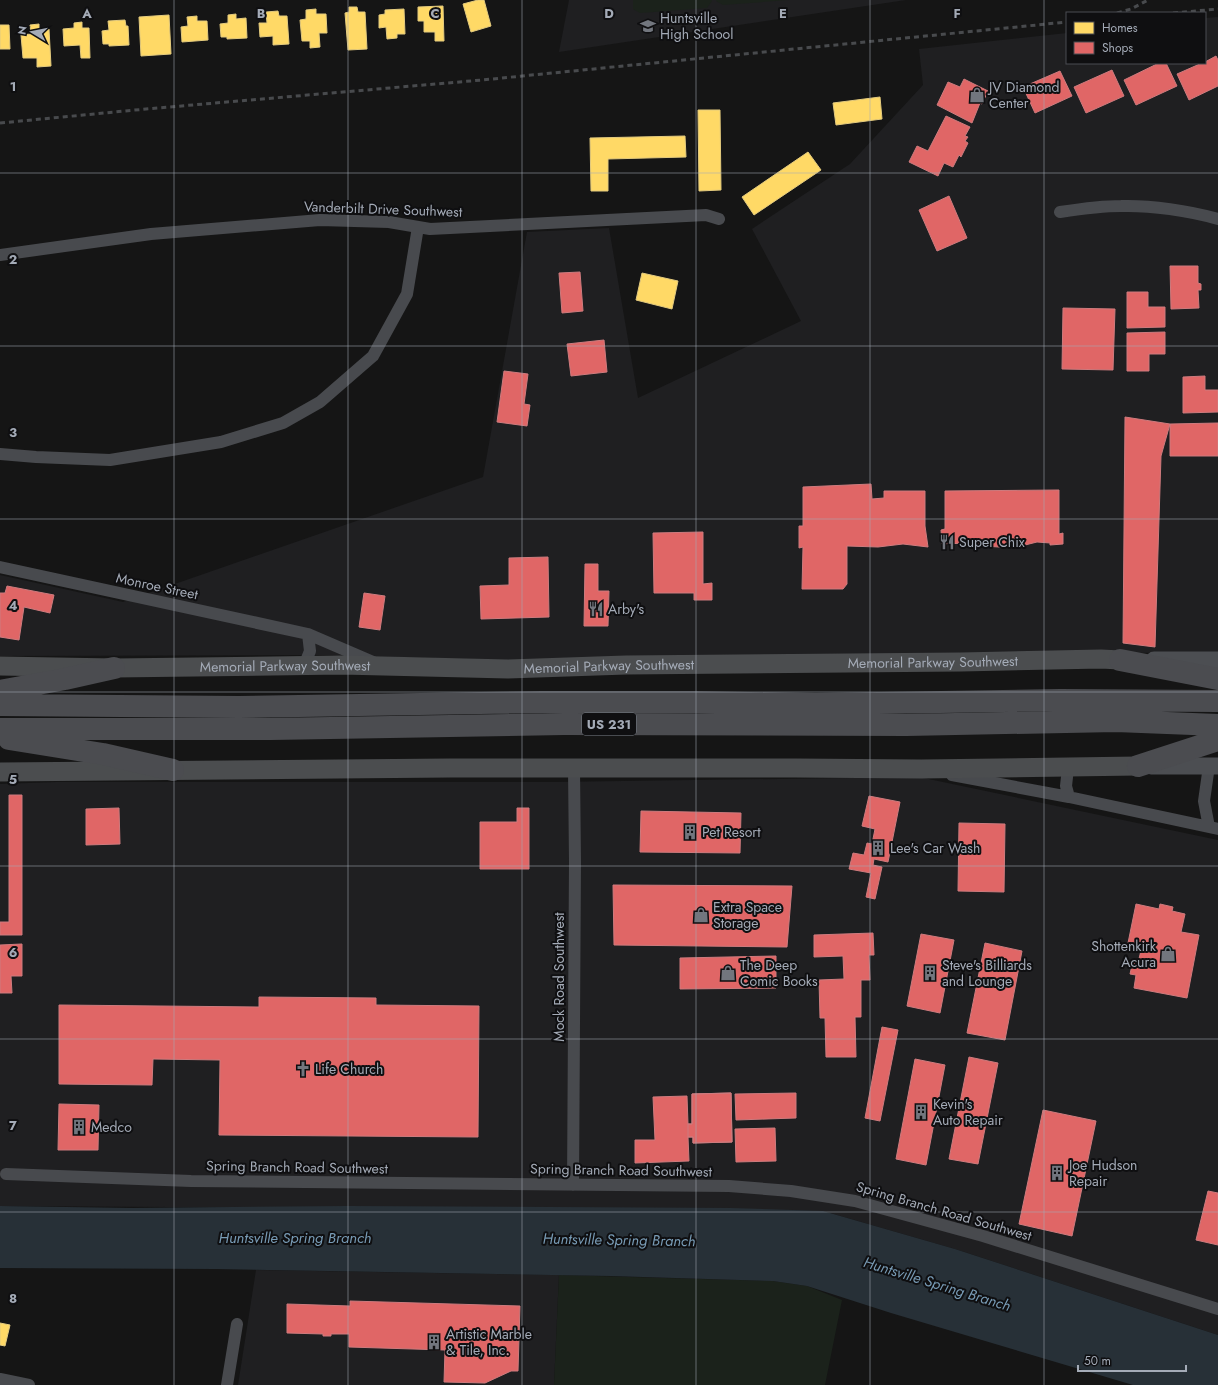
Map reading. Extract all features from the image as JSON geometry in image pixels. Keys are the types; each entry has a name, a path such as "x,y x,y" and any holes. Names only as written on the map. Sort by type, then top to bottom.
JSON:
{"highway":[{"path":"1120,660 1218,679"},
{"path":"0,691 114,668"},
{"name":"US 231","path":"0,705 238,707 542,702 816,704 1060,700 1218,701"},
{"name":"US 231","path":"0,729 271,729 564,724 906,725 1116,721 1218,726"},
{"path":"0,738 103,754 173,770"},
{"path":"1138,766 1218,740"}],"main road":[{"name":"Memorial Parkway Southwest","path":"0,666 114,668 342,665 508,669 626,665 961,662 1101,659 1218,660"},
{"path":"0,772 173,770 921,769 1214,766"}],"street":[{"path":"1060,212 1122,206 1198,214 1218,219"},
{"name":"Vanderbilt Drive Southwest","path":"0,255 150,234 320,220 389,222 418,227 438,228 706,215 719,219"},
{"path":"0,454 110,460 221,442 283,423 320,402 373,356 407,294 418,227"},
{"name":"Monroe Street","path":"0,567 308,634 381,666"},
{"path":"304,666 310,651 308,634"},
{"path":"1214,766 1204,802 1214,828"},
{"path":"1068,768 1066,786 1069,797"},
{"name":"Mock Road Southwest","path":"574,769 574,1185"},
{"path":"921,769 1069,797 1214,828"},
{"name":"Spring Branch Road Southwest","path":"6,1174 191,1181 729,1186 791,1191 855,1201 983,1236 1218,1310"},
{"path":"227,1385 238,1324"},
{"path":"0,1379 29,1385"}],"shaded area":[{"name":"Huntsville High School","path":"569,0 906,0 559,52"},
{"path":"633,0 712,1 707,8 640,13 633,9"},
{"path":"716,0 789,0 723,5"},
{"path":"1218,17 1218,652 511,660 323,655 0,656 0,575 123,602 483,477 527,232 609,228 638,398 801,321 752,229 850,164 923,85 919,49 1066,33 1066,64 1206,64 1206,18"},
{"path":"919,777 1218,840 1218,1335 955,1249 823,1211 0,1206 0,784 57,782 553,782"},
{"path":"256,1270 559,1275 554,1385 238,1385"},
{"path":"559,1275 773,1281 807,1286 842,1300 825,1385 554,1385"}],"water":[{"name":"Huntsville Spring Branch","path":"0,1206 132,1208 347,1206 731,1208 823,1211 955,1249 1218,1335 1218,1385 1133,1385 891,1313 807,1286 773,1281 610,1276 216,1269 0,1268"}],"building: Homes":[{"path":"484,0 491,26 471,32 463,4"},
{"path":"443,6 444,41 435,41 435,32 424,32 424,21 418,21 418,7"},
{"path":"349,7 357,7 358,12 365,12 367,49 348,50 345,13 349,12"},
{"path":"316,9 316,14 326,14 327,33 319,33 320,47 310,48 310,41 302,41 300,20 306,19 306,10"},
{"path":"404,9 405,34 397,34 397,38 387,39 386,27 379,28 379,15 385,14 385,10"},
{"path":"278,11 279,16 287,16 289,44 273,45 273,36 260,37 259,23 267,23 266,12"},
{"path":"236,14 236,19 246,18 247,38 227,39 227,37 221,37 220,24 228,23 228,15"},
{"path":"169,15 171,54 141,56 139,17"},
{"path":"197,16 197,21 207,21 208,40 182,42 181,27 188,26 187,17"},
{"path":"125,20 126,26 128,26 129,45 109,46 109,44 103,44 102,31 109,30 108,21"},
{"path":"82,22 82,28 89,28 90,58 81,58 80,45 64,46 63,29 74,28 74,23"},
{"path":"39,24 39,29 49,29 51,66 37,67 37,58 23,58 21,35 31,34 30,25"},
{"path":"0,25 9,25 10,49 0,49"},
{"path":"880,97 882,119 836,125 833,103"},
{"path":"698,110 720,110 721,190 699,191"},
{"path":"685,136 686,157 608,159 608,191 591,191 590,138"},
{"path":"808,152 821,170 754,215 742,197"},
{"path":"642,273 678,281 672,309 636,300"},
{"path":"0,1323 10,1325 5,1346 0,1345"}],"building: Shops":[{"path":"1216,56 1218,60 1218,86 1189,100 1177,74 1200,64 1206,64 1206,61"},
{"path":"1157,64 1166,64 1177,86 1136,105 1124,80"},
{"path":"1112,70 1124,96 1086,113 1074,87"},
{"path":"1060,71 1072,96 1035,113 1023,87"},
{"path":"964,79 988,91 982,104 980,103 972,123 937,105 948,82 960,87"},
{"path":"946,116 970,127 965,136 968,137 965,141 968,143 961,157 959,155 953,167 944,163 938,176 909,162 917,146 928,151"},
{"path":"949,196 967,238 937,251 919,210"},
{"path":"1170,266 1198,266 1198,283 1201,284 1201,290 1198,290 1199,308 1171,309"},
{"path":"580,272 583,311 562,313 559,273"},
{"path":"1127,292 1148,292 1148,307 1165,307 1165,327 1127,328"},
{"path":"1063,308 1115,309 1113,370 1062,369"},
{"path":"1165,332 1165,354 1149,354 1149,371 1127,371 1127,333"},
{"path":"604,340 607,372 571,376 567,344"},
{"path":"504,371 528,374 524,404 530,405 527,426 497,422"},
{"path":"1205,376 1205,390 1218,390 1218,412 1183,413 1183,377"},
{"path":"1125,417 1170,424 1161,456 1155,647 1123,643"},
{"path":"1218,423 1218,456 1170,456 1170,424"},
{"path":"871,484 872,499 884,498 884,491 925,491 925,526 928,547 903,544 878,547 847,546 847,584 843,589 802,589 803,547 799,548 799,526 803,526 803,487"},
{"path":"1059,490 1059,534 1063,533 1063,544 1050,545 1050,543 1037,542 1025,545 999,547 968,543 942,544 941,530 945,529 945,491"},
{"path":"703,532 703,584 712,583 712,600 694,600 694,593 654,593 653,533"},
{"path":"548,557 549,617 481,619 480,586 509,585 509,558"},
{"path":"585,564 598,564 598,591 609,591 608,626 584,626"},
{"path":"7,586 54,595 50,613 24,607 19,640 0,637 0,593 5,593"},
{"path":"364,593 385,596 380,630 359,627"},
{"path":"9,795 22,795 22,935 0,935 0,922 9,922"},
{"name":"Lee's Car Wash","path":"869,796 900,802 888,862 874,859 873,865 882,867 875,899 866,897 871,873 849,869 853,853 864,855 867,843 872,844 875,829 862,826"},
{"path":"119,808 120,844 86,845 86,809"},
{"path":"517,808 529,808 529,869 480,869 480,822 517,822"},
{"name":"Pet Resort","path":"641,811 741,813 740,853 640,852"},
{"path":"959,823 1005,824 1004,892 958,891"},
{"name":"Extra Space Storage","path":"613,885 792,886 787,947 614,945"},
{"name":"Shottenkirk Acura","path":"1136,904 1159,909 1160,904 1173,907 1172,911 1185,914 1181,932 1199,935 1187,998 1134,988 1136,975 1130,974 1133,961 1138,963 1142,946 1128,943"},
{"path":"873,933 874,955 869,955 870,980 861,980 861,1017 855,1017 856,1057 826,1057 825,1018 820,1018 819,980 844,979 843,956 814,957 814,935"},
{"name":"Steve's Billiards and Lounge","path":"921,934 954,940 940,1013 907,1006"},
{"path":"985,943 1022,951 1005,1040 967,1033"},
{"path":"22,944 22,976 11,976 12,993 0,993 0,945"},
{"name":"The Deep Comic Books","path":"776,956 776,988 680,989 680,958"},
{"path":"259,997 376,998 376,1005 479,1006 478,1137 219,1135 220,1060 153,1059 152,1085 59,1084 59,1005 259,1007"},
{"path":"882,1027 898,1030 880,1121 865,1118"},
{"name":"Kevin's Auto Repair","path":"969,1057 998,1063 978,1164 949,1159"},
{"name":"Kevin's Auto Repair","path":"915,1059 945,1065 926,1165 896,1159"},
{"path":"731,1093 732,1142 693,1143 693,1137 688,1137 689,1161 635,1163 635,1140 655,1140 653,1097 687,1096 688,1124 692,1124 692,1094"},
{"path":"731,1093 732,1142 693,1143 693,1137 688,1137 688,1124 692,1124 692,1094"},
{"path":"796,1093 796,1118 736,1120 735,1094"},
{"name":"Medco","path":"59,1104 99,1105 98,1150 58,1150"},
{"name":"Joe Hudson Repair","path":"1043,1110 1096,1121 1072,1236 1019,1224"},
{"path":"775,1128 776,1161 736,1162 735,1129"},
{"path":"1208,1191 1218,1193 1218,1245 1196,1240"},
{"name":"Artistic Marble & Tile, Inc.","path":"350,1301 520,1306 518,1371 511,1371 485,1383 444,1382 445,1350 349,1347 349,1334 331,1334 331,1336 323,1336 323,1334 287,1333 287,1304 350,1306"}],"railway":[{"path":"1120,12 1131,9 1148,0"},
{"path":"1184,12 1218,9"},
{"path":"0,123 482,80 1066,22"}],"place":[{"name":"Huntsville High School","path":"648,26"},
{"name":"JV Diamond Center","path":"977,95"},
{"name":"Super Chix","path":"947,542"},
{"name":"Arby's","path":"596,609"},
{"name":"Pet Resort","path":"690,832"},
{"name":"Lee's Car Wash","path":"878,848"},
{"name":"Extra Space Storage","path":"701,915"},
{"name":"Shottenkirk Acura","path":"1168,954"},
{"name":"The Deep Comic Books","path":"728,973"},
{"name":"Steve's Billiards and Lounge","path":"930,973"},
{"name":"Life Church","path":"303,1069"},
{"name":"Kevin's Auto Repair","path":"921,1112"},
{"name":"Medco","path":"79,1127"},
{"name":"Joe Hudson Repair","path":"1057,1173"},
{"name":"Artistic Marble & Tile, Inc.","path":"434,1342"}]}
